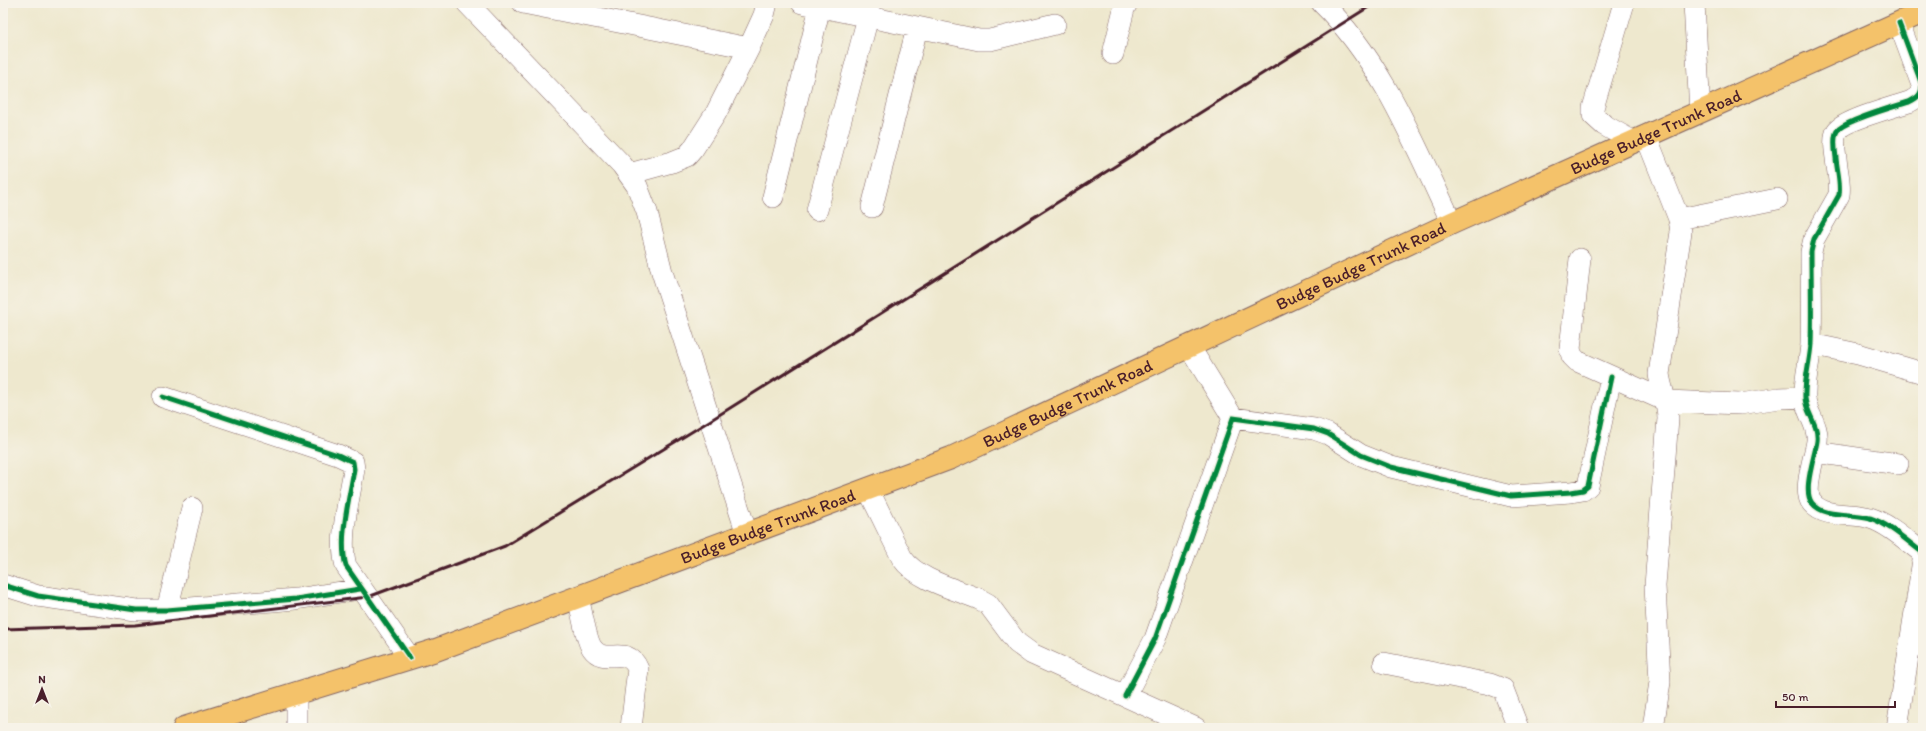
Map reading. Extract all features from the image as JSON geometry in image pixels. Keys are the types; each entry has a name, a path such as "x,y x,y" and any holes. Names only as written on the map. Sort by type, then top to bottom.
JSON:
{"main road":[{"name":"Budge Budge Trunk Road","path":"184,728 436,650 951,458 1452,223 1923,12"}],"street":[{"path":"467,3 622,165 637,186 647,212 662,272 747,534"},
{"path":"523,3 749,48"},
{"path":"628,174 672,162 687,156 716,113 749,48 764,15 767,3"},
{"path":"1113,54 1124,9 1127,3"},
{"path":"1322,3 1343,23 1401,116 1452,223"},
{"path":"1624,3 1593,108 1593,115 1604,125 1640,139 1679,219 1681,232 1659,374 1666,401 1668,418 1655,586 1660,682 1653,728"},
{"path":"1694,3 1700,112"},
{"path":"773,196 811,5 966,39 990,40 1055,24"},
{"path":"817,210 868,17"},
{"path":"1899,23 1922,85 1922,92 1917,98 1909,102 1854,120 1840,127 1836,132 1836,159 1840,195 1814,239 1811,252 1811,344 1805,397 1806,406 1816,430 1817,439 1808,494 1811,502 1817,508 1841,514 1869,517 1887,527 1923,552"},
{"path":"872,207 917,28"},
{"path":"1679,219 1777,199"},
{"path":"1580,259 1570,349 1572,356 1577,361 1666,401 1740,404 1779,398 1805,397"},
{"path":"1811,344 1858,354 1923,373"},
{"path":"1189,346 1233,418"},
{"path":"1233,418 1314,429 1328,434 1361,455 1391,468 1478,490 1523,497 1571,492 1583,490 1588,486 1611,377"},
{"path":"163,397 338,455 353,462 354,469 344,534 343,556 346,566 360,589 410,658"},
{"path":"1125,696 1155,639 1233,418"},
{"path":"1815,452 1898,464"},
{"path":"868,489 902,558 908,567 922,576 980,599 988,604 1017,643 1032,654 1196,728"},
{"path":"167,610 192,508"},
{"path":"1898,728 1923,560"},
{"path":"3,585 38,596 136,610 167,610 296,599 360,589"},
{"path":"578,597 590,646 601,656 628,657 634,660 638,669 631,728"},
{"path":"1384,663 1490,684 1503,689 1518,728"},
{"path":"296,693 296,728"}],"railway":[{"path":"3,629 135,625 368,597 505,546 711,420 1375,3"}],"cycle path":[{"path":"1899,23 1922,85 1920,94 1917,98 1909,102 1859,118 1841,127 1837,131 1835,144 1839,195 1814,239 1811,252 1811,344 1805,384 1805,398 1816,430 1817,441 1808,490 1809,498 1818,508 1832,513 1870,518 1884,524 1898,533 1923,553"},
{"path":"1125,696 1155,639 1233,418 1314,429 1328,434 1361,455 1391,467 1511,496 1571,492 1583,490 1588,486 1611,377"},
{"path":"163,397 338,455 353,462 354,469 343,543 346,566 410,658"},
{"path":"3,585 38,596 136,610 167,610 296,599 360,589"}]}
